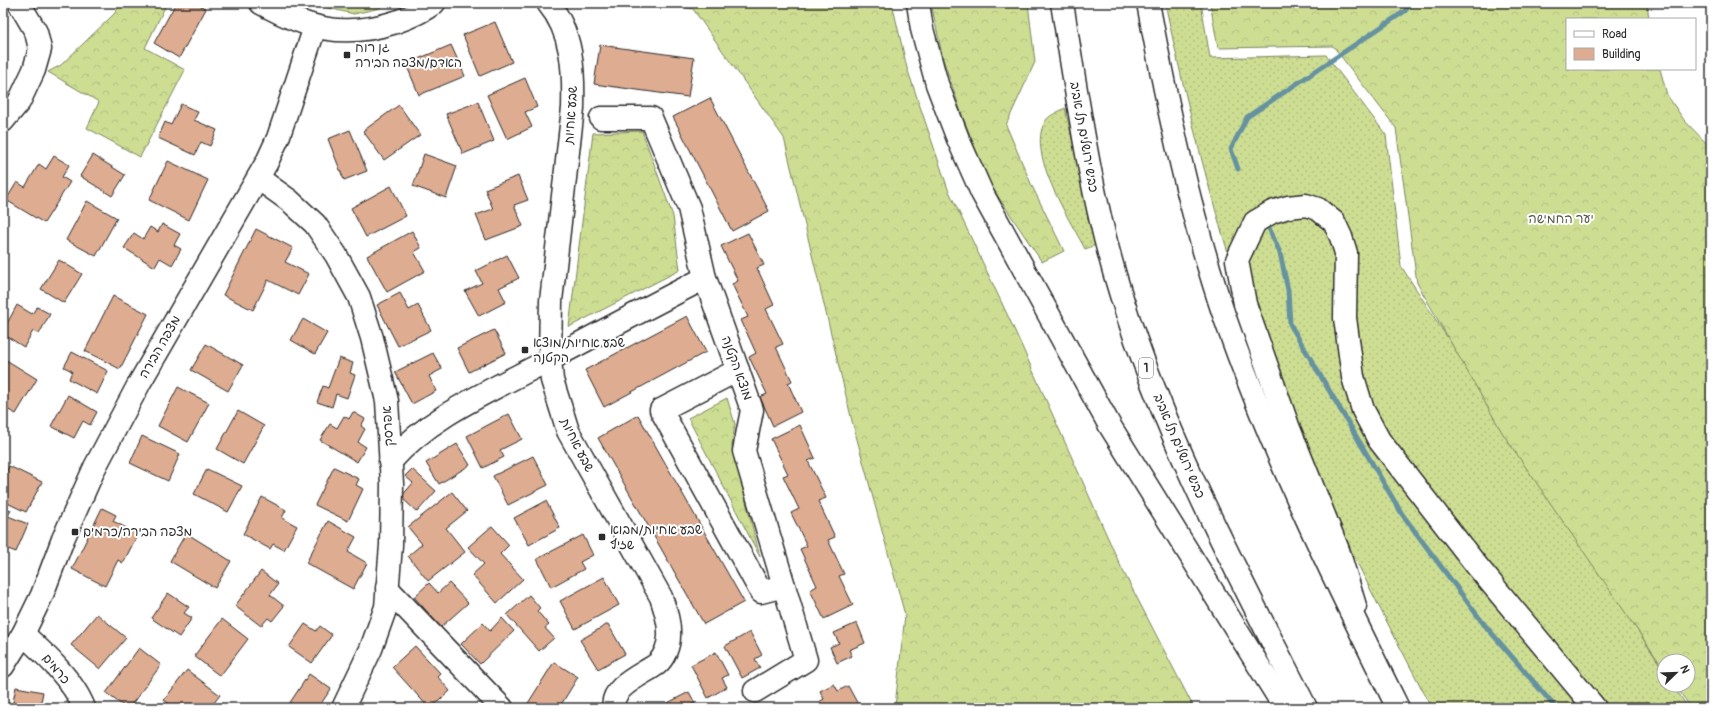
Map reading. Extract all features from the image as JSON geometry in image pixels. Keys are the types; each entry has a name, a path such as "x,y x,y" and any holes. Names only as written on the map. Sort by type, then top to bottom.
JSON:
{"main road":[{"path":"3,12 15,3"},
{"path":"3,120 19,102 34,70 40,49 36,32 19,3"},
{"path":"261,3 284,16 315,27 333,31 350,31 372,28 391,23 419,13 434,3"},
{"path":"391,23 404,17 417,3"},
{"name":"שבע אחיות","path":"548,3 557,13 563,25 570,48 574,76 573,108 551,301 550,359 552,380 568,431 661,597 669,621 670,638 665,654 658,663 625,685 616,694 612,707"},
{"path":"918,3 922,29 937,84 958,139 982,194 1110,426 1285,708"},
{"name":"כביש ירושלים תל אביב","path":"1062,3 1086,156 1110,258 1135,339 1168,423 1202,500 1306,708"},
{"path":"1148,3 1171,121 1186,183 1225,318 1250,386 1279,457 1398,708"},
{"name":"מצפה הבירה","path":"3,666 23,634 42,595 63,539 95,467 140,382 258,178 278,138 315,27"},
{"name":"מוצא הקטנה","path":"600,118 651,118 689,208 705,278 752,410 744,451 806,660 755,691"},
{"name":"אפרסק","path":"258,178 290,201 315,224 336,255 359,297 372,338 387,401 390,462 391,545 386,606 371,648 343,708"},
{"path":"1368,647 1338,550 1288,426 1245,304 1237,260 1255,222 1272,212 1288,207 1306,205 1318,209 1334,222 1341,238 1346,253 1345,318 1353,377 1363,410 1379,440 1477,566 1595,708"},
{"path":"390,462 405,445 427,428 472,400 705,278"},
{"path":"738,370 661,410 760,592 784,586"},
{"path":"388,588 502,708"},
{"name":"כרמים","path":"23,634 50,659 65,677 84,708"}],"green space":[{"path":"122,3 167,3 145,48 185,70 140,157 87,128 99,102 48,72 61,65 114,14"},
{"path":"306,3 383,3 380,8 354,14"},
{"path":"660,3 892,3 907,68 948,189 1015,331 1121,567 1194,708 892,708 895,706 905,615 852,421 784,138 693,9"},
{"path":"931,3 1028,3 1035,62 1006,125 1032,186 1064,251 1042,262 989,183 962,115 943,59"},
{"path":"1165,3 1201,3 1210,58 1326,55 1386,135 1401,266 1656,659 1656,693 1678,693 1688,708 1432,708 1339,526 1267,366 1242,296 1216,213 1184,87"},
{"name":"יער החמישה","path":"1210,3 1647,3 1649,18 1566,18 1566,70 1660,70 1667,95 1684,120 1711,148 1711,708 1691,708 1681,693 1696,693 1696,653 1656,653 1656,657 1503,434 1417,283 1396,128 1333,46 1218,48"},
{"path":"1065,108 1096,245 1085,249 1051,184 1041,148 1041,132 1047,119"},
{"path":"642,131 673,216 680,270 569,327 593,133"},
{"path":"727,398 735,424 732,446 760,557 688,418"}],"building":[{"path":"176,3 196,3 206,9 179,58 154,43"},
{"path":"495,22 512,62 480,76 463,35"},
{"path":"451,45 465,76 419,95 406,64"},
{"path":"600,45 694,58 688,97 594,84"},
{"path":"525,78 537,107 525,112 532,127 507,139 487,95"},
{"path":"710,98 769,211 732,231 673,117"},
{"path":"478,102 494,141 463,154 446,114"},
{"path":"181,104 198,112 194,120 217,130 210,146 201,142 195,155 158,138 165,122 171,125"},
{"path":"399,105 420,135 384,160 363,131"},
{"path":"350,130 367,171 344,180 328,139"},
{"path":"424,154 457,166 446,198 413,186"},
{"path":"93,155 125,175 112,196 80,176"},
{"path":"54,156 69,165 62,177 70,182 44,223 6,200 17,182 25,187 39,164 46,169"},
{"path":"168,161 208,180 189,220 149,200"},
{"path":"518,176 528,200 514,205 523,226 486,240 476,215 493,209 485,189"},
{"path":"391,186 406,216 366,237 351,208"},
{"path":"87,201 117,218 96,256 66,240"},
{"path":"162,224 180,234 174,245 181,249 172,265 160,258 155,267 124,248 134,233 143,239 150,227 158,232"},
{"path":"256,229 293,248 285,262 309,274 298,295 268,280 253,310 223,295"},
{"path":"412,231 421,248 414,252 425,271 387,292 367,256"},
{"path":"748,233 764,265 757,268 774,305 766,309 783,344 776,347 792,381 788,383 801,412 773,426 760,397 767,394 749,357 756,353 741,320 748,317 732,284 738,281 721,246"},
{"path":"507,255 519,278 499,288 506,302 479,316 465,291 482,283 476,271"},
{"path":"59,260 82,274 64,303 41,289"},
{"path":"400,293 409,310 418,305 431,330 398,346 377,305"},
{"path":"113,296 148,314 120,369 85,351"},
{"path":"17,305 32,314 37,307 50,314 39,334 33,331 24,347 3,334 3,331"},
{"path":"687,316 706,352 604,407 585,370"},
{"path":"303,319 327,333 315,354 291,340"},
{"path":"494,330 506,353 469,372 457,348"},
{"path":"206,344 243,365 228,391 191,370"},
{"path":"72,352 108,371 97,394 69,379 72,371 64,367"},
{"path":"433,353 442,369 429,376 436,391 412,404 395,372"},
{"path":"3,358 37,379 16,414 3,407"},
{"path":"339,358 353,363 350,373 355,375 347,398 336,394 332,407 317,402 323,386 328,388"},
{"path":"178,387 209,403 188,442 158,426"},
{"path":"68,395 97,412 90,425 83,421 74,438 51,426"},
{"path":"238,411 264,426 243,464 217,449"},
{"path":"353,412 365,419 361,426 365,429 358,442 366,447 357,462 320,440 330,424 337,428 344,416 349,419"},
{"path":"509,414 522,439 500,450 504,457 483,468 467,436"},
{"path":"638,415 744,602 704,624 598,438"},
{"path":"800,425 815,458 808,461 826,498 818,501 835,537 828,540 844,574 839,576 853,605 824,619 810,590 817,586 800,549 807,546 791,513 799,509 783,476 788,474 771,439"},
{"path":"142,436 180,454 168,481 130,463"},
{"path":"457,444 470,465 439,484 426,463"},
{"path":"533,456 548,485 508,505 493,476"},
{"path":"9,466 42,482 26,512 3,501 3,479"},
{"path":"334,467 359,479 356,485 363,489 348,521 315,505"},
{"path":"207,469 242,486 228,512 194,494"},
{"path":"412,469 436,491 417,512 401,497 413,483 405,476"},
{"path":"452,492 467,511 446,528 465,552 428,581 408,556 422,544 408,527"},
{"path":"262,497 286,510 282,518 297,526 284,550 273,544 270,549 243,534"},
{"path":"546,501 560,528 529,545 514,518"},
{"path":"3,507 11,510 8,516 28,524 16,552 3,547"},
{"path":"102,508 116,515 113,521 138,534 123,563 118,560 105,586 72,569"},
{"path":"328,521 356,537 348,552 367,563 353,589 306,563"},
{"path":"492,526 509,545 500,554 523,579 497,603 472,575 484,564 468,547"},
{"path":"186,533 231,561 215,588 170,561"},
{"path":"583,535 593,555 580,562 584,569 551,587 537,559"},
{"path":"261,571 278,584 270,595 284,606 272,621 268,618 261,626 235,606"},
{"path":"604,577 619,605 575,629 560,601"},
{"path":"429,583 438,593 449,583 468,603 441,627 414,597"},
{"path":"168,593 189,607 184,613 192,618 179,637 151,618"},
{"path":"529,595 540,608 537,611 549,625 545,628 554,638 539,651 507,615"},
{"path":"97,614 126,638 100,669 71,645"},
{"path":"502,618 514,631 480,664 461,644 483,623 490,631"},
{"path":"222,619 248,639 220,676 194,656"},
{"path":"857,623 865,643 849,650 852,656 837,663 830,647 839,643 834,633"},
{"path":"305,624 316,631 320,626 332,635 312,663 289,647"},
{"path":"608,624 625,654 598,669 580,640"},
{"path":"750,632 762,655 755,659 760,668 742,678 725,646"},
{"path":"415,646 440,673 437,676 450,691 431,708 429,708 392,667"},
{"path":"139,648 161,665 129,708 126,708 106,693"},
{"path":"716,652 728,675 722,678 727,687 708,698 691,665"},
{"path":"554,662 578,677 559,708 525,708"},
{"path":"187,670 220,695 210,708 175,708 164,700"},
{"path":"309,674 331,689 318,708 287,707"},
{"path":"834,684 838,691 848,686 860,708 823,708 819,702 824,699 820,691"},
{"path":"16,687 43,692 40,707 47,708 12,707"},
{"path":"689,692 695,703 686,708 658,708"},
{"path":"396,703 403,708 392,708"}],"waterway":[{"path":"1238,169 1231,149 1247,117 1405,11 1411,3"},
{"path":"1269,228 1280,253 1288,290 1290,324 1402,514 1483,623 1556,708"}],"place":[{"name":"גן רוח האדם/מצפה הבירה","path":"347,55"},
{"name":"שבע אחיות/מוצא הקטנה","path":"525,350"},
{"name":"מצפה הבירה/כרמים","path":"75,532"},
{"name":"שבע אחיות/מבוא שזיף","path":"602,537"}]}
